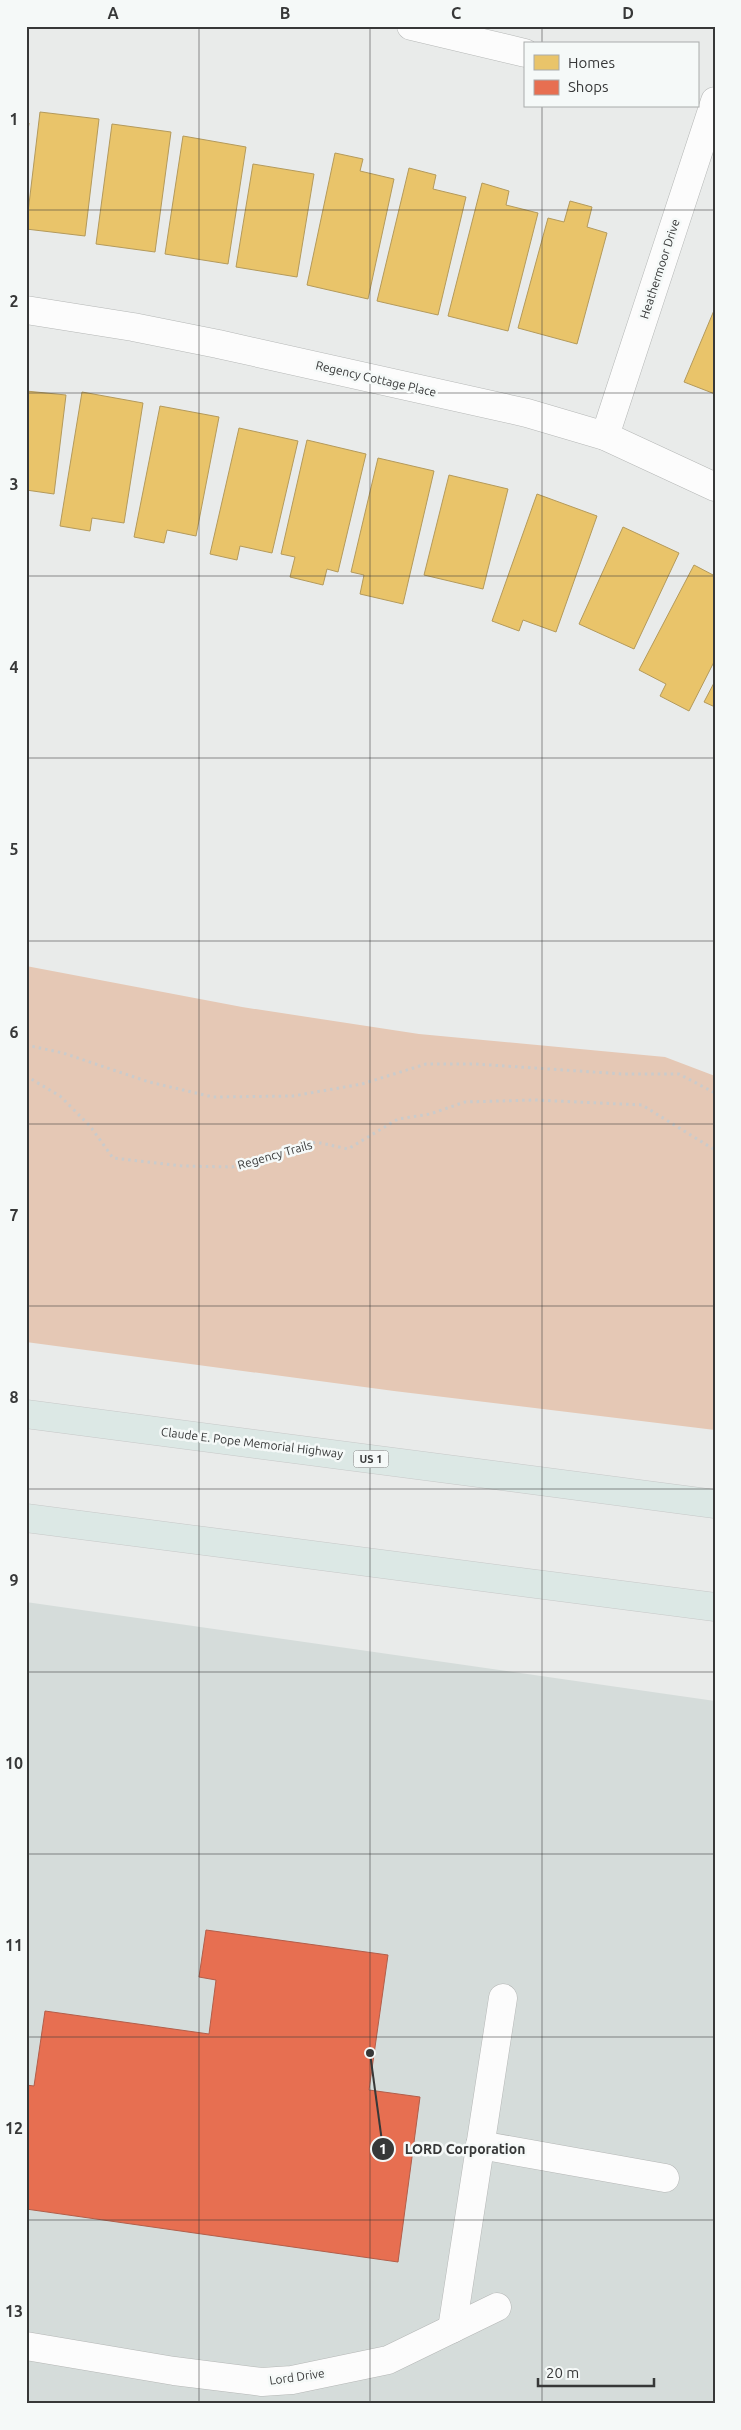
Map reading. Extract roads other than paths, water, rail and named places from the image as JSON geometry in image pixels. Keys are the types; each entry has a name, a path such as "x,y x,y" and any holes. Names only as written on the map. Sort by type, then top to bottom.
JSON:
{"highway":[{"name":"Claude E. Pope Memorial Highway","path":"26,1414 715,1504"},
{"path":"26,1518 715,1607"}],"street":[{"path":"411,26 524,53"},
{"path":"698,96 715,101"},
{"name":"Heathermoor Drive","path":"605,436 715,101"},
{"name":"Regency Cottage Place","path":"26,310 133,326 527,413 605,436 715,487"},
{"path":"452,2329 503,1998"},
{"path":"480,2145 665,2178"},
{"name":"Lord Drive","path":"26,2346 174,2371 262,2382 292,2380 388,2360 497,2308"}],"place":[{"name":"LORD Corporation","path":"370,2053"}]}
